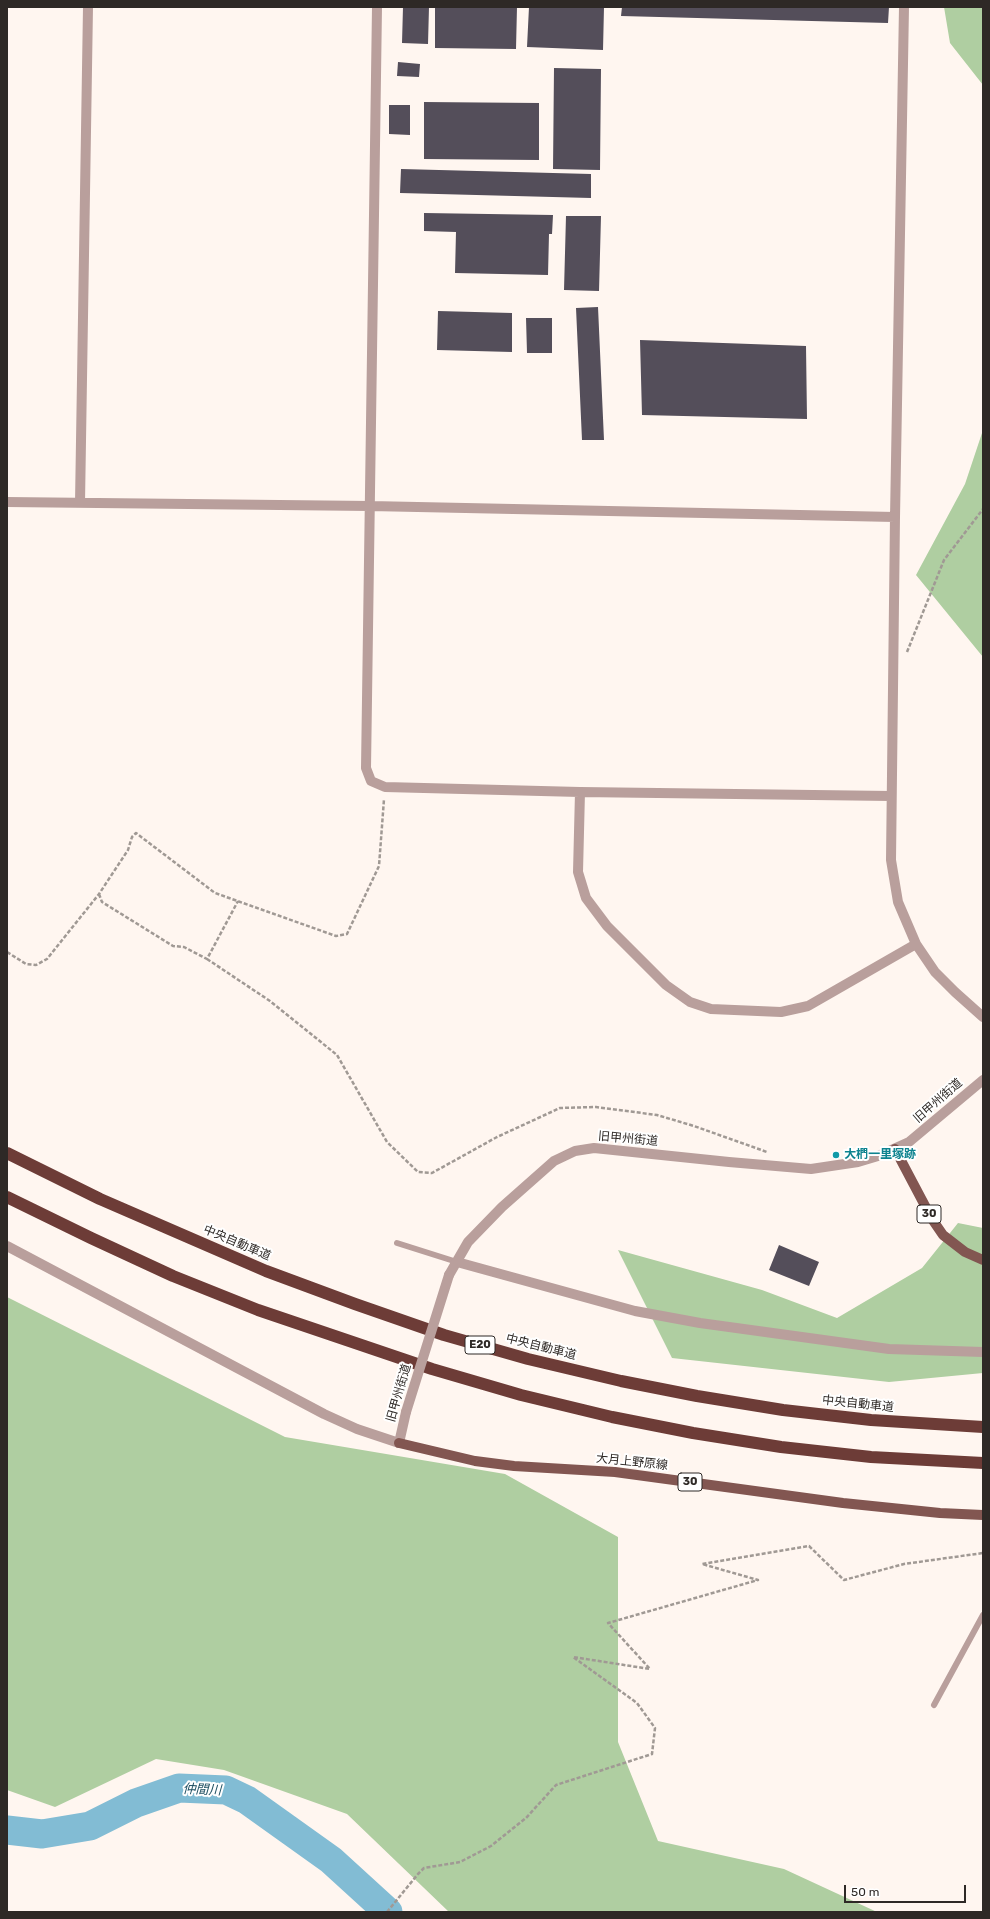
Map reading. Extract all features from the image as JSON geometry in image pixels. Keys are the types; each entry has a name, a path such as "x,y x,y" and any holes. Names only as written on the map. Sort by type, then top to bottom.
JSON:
{"highway":[{"name":"中央自動車道","path":"7,1153 100,1200 266,1271 429,1330 528,1359 644,1386 783,1410 871,1420 983,1427"},
{"path":"7,1197 174,1276 258,1310 432,1369 521,1395 619,1418 693,1433 781,1447 871,1457 983,1463"}],"main road":[{"name":"30","path":"895,1149 932,1219 944,1235 965,1252 983,1260"},
{"name":"大月上野原線","path":"398,1443 475,1461 514,1466 615,1472 843,1503 983,1516"}],"street":[{"path":"80,503 88,7"},
{"path":"377,7 366,768 371,781 385,787 580,792 891,796"},
{"path":"904,7 895,517 891,860 898,902 916,944 935,972 983,1017"},
{"path":"7,502 370,506 895,517"},
{"path":"580,792 578,872 586,898 607,926 666,985 690,1002 711,1009 781,1012 808,1006 890,961 916,944"},
{"name":"旧甲州街道","path":"398,1443 406,1412 449,1275 468,1242 502,1207 554,1161 575,1151 594,1148 781,1167 811,1168 838,1166 878,1156 909,1142 983,1080"},
{"path":"7,1246 324,1414 357,1429 398,1443"},
{"path":"457,1262 546,1288 634,1311 700,1323 889,1349 983,1352"}],"lane":[{"path":"397,1243 457,1262"},
{"path":"934,1705 983,1615"}],"path":[{"path":"905,656 944,560 983,509"},
{"path":"7,952 26,964 36,965 47,959 100,894 128,850 132,837 136,833 215,893 336,936 347,934 379,866 385,787"},
{"path":"100,894 102,902 172,946 184,947 206,959 270,1001 337,1055 387,1142 418,1172 432,1173 497,1137 560,1108 596,1107 657,1115 694,1126 765,1150 781,1167"},
{"path":"206,959 238,901"},
{"path":"387,1912 424,1868 460,1862 491,1846 526,1818 556,1785 652,1754 655,1728 637,1702 573,1657 650,1669 608,1623 758,1580 702,1564 809,1546 844,1580 904,1564 983,1553"}],"green space":[{"path":"944,7 983,7 983,85 950,43"},
{"path":"983,430 983,657 916,575 965,484"},
{"path":"958,1223 983,1228 983,1373 889,1382 672,1358 618,1250 762,1290 837,1318 922,1268"},
{"path":"7,1297 285,1437 505,1474 618,1537 618,1742 658,1841 784,1869 877,1912 449,1912 347,1814 224,1770 156,1759 55,1807 7,1790"}],"building":[{"path":"403,7 429,7 428,44 402,43"},
{"path":"435,7 517,7 516,49 435,48"},
{"path":"529,7 604,7 603,50 527,47"},
{"path":"622,7 889,7 888,23 621,16"},
{"path":"398,62 420,64 419,77 397,76"},
{"path":"554,68 601,69 600,170 553,169"},
{"path":"424,102 539,103 539,160 424,159"},
{"path":"389,105 410,105 410,135 389,134"},
{"path":"401,169 591,174 591,198 400,193"},
{"path":"424,213 553,215 552,234 549,234 548,275 455,273 456,232 424,231"},
{"path":"566,216 601,216 599,291 564,290"},
{"path":"598,307 604,440 582,440 576,308"},
{"path":"438,311 512,313 512,352 437,350"},
{"path":"526,318 552,318 552,353 527,353"},
{"path":"640,340 806,346 807,419 642,415"},
{"path":"779,1245 819,1262 809,1286 769,1270"}],"waterway":[{"name":"仲間川","path":"7,1830 42,1834 90,1826 136,1803 179,1788 226,1790 247,1800 331,1860 388,1912"}],"place":[{"name":"大椚一里塚跡","path":"836,1155"}]}
